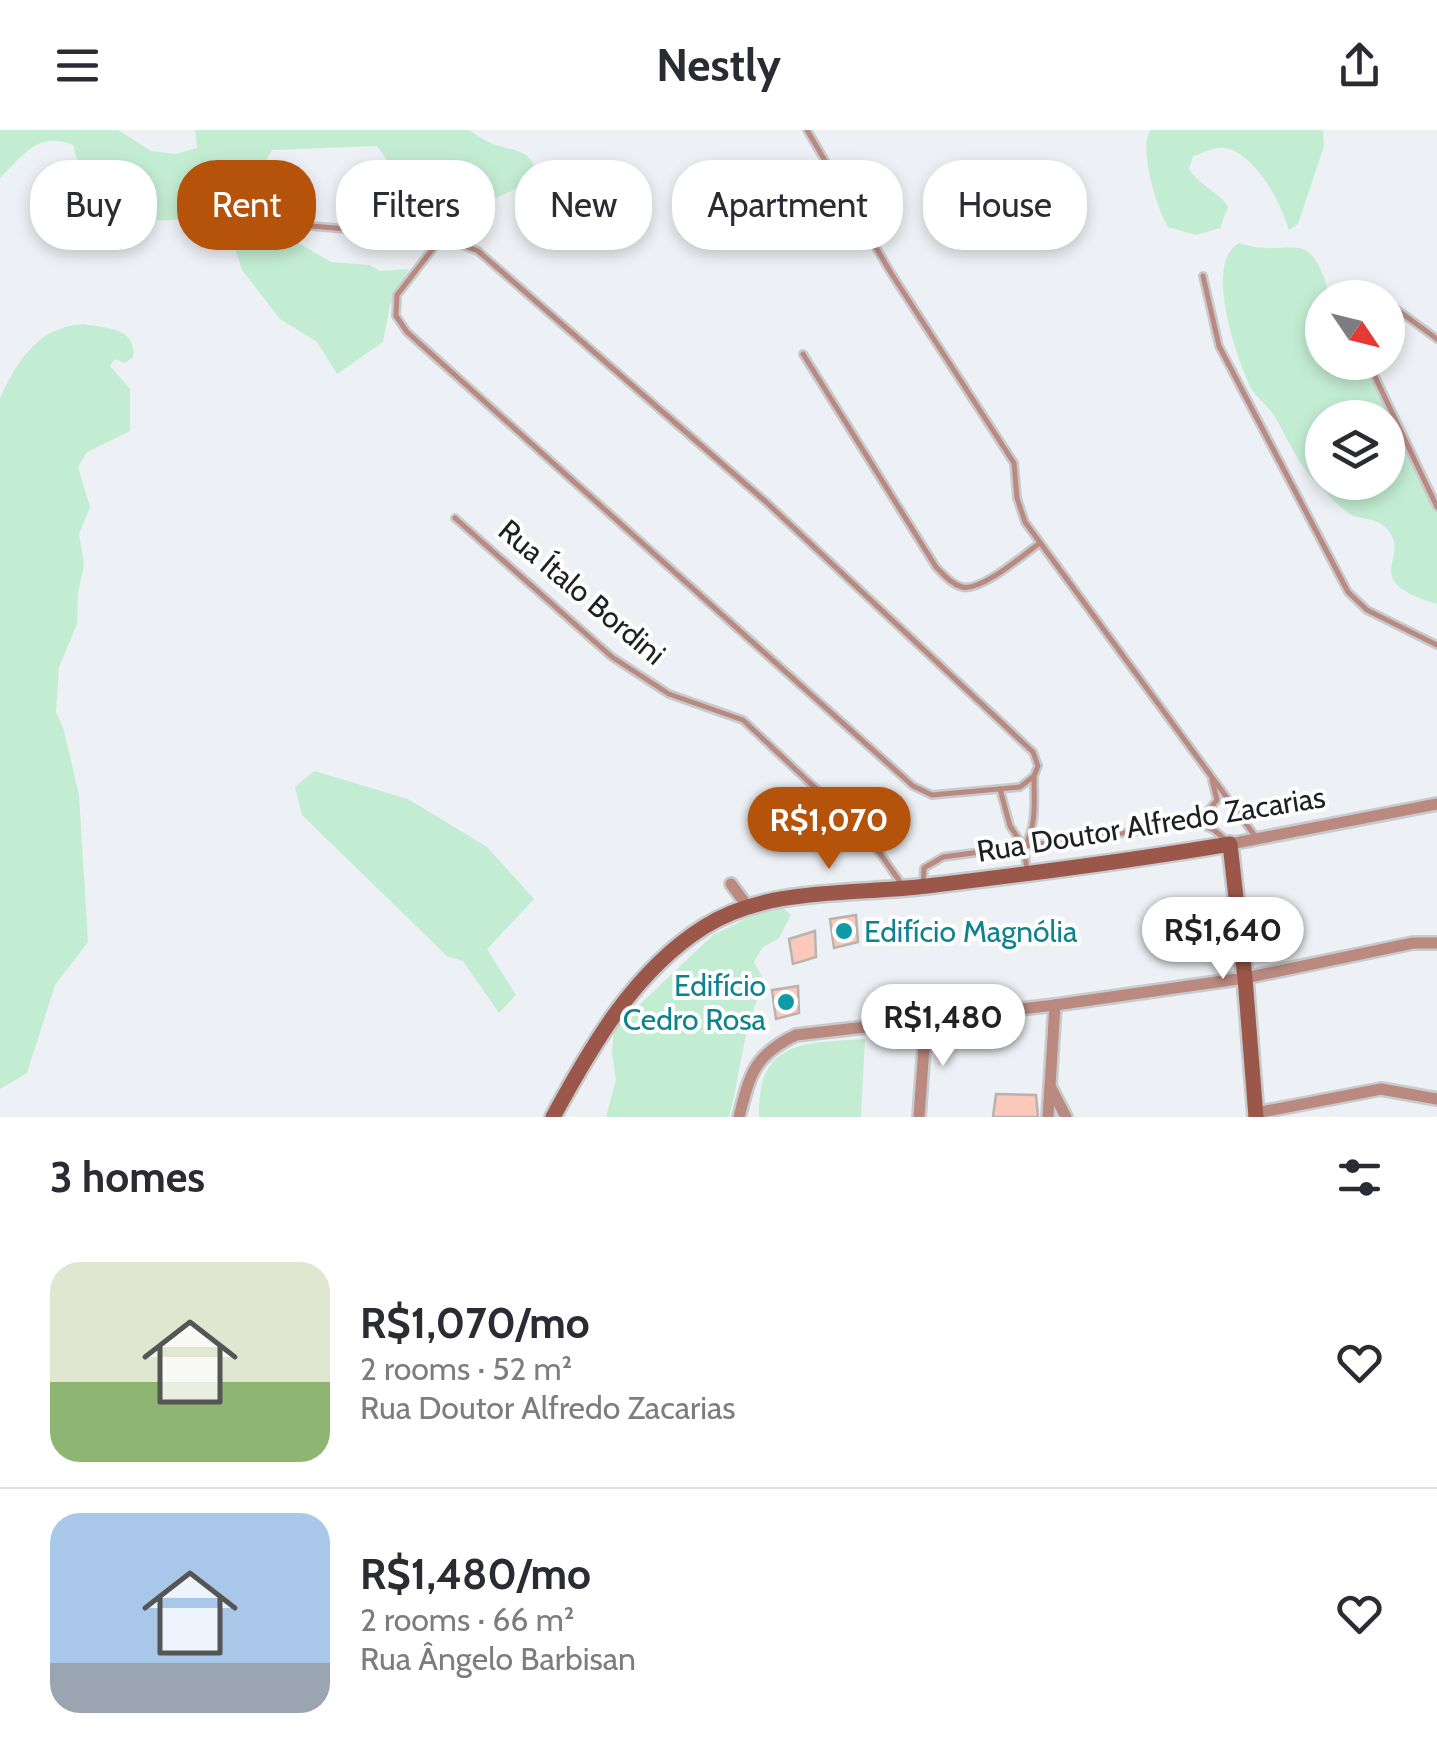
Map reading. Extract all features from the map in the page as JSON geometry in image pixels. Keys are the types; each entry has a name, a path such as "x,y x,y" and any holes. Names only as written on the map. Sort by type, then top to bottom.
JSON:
{"street":[{"name":"Rua Doutor Alfredo Zacarias","path":"553,1117 618,1010 654,967 704,927 748,907 802,896 924,887 1230,844 1437,804"},
{"path":"1230,844 1246,978 1256,1115 1381,1089 1437,1099"},
{"path":"731,884 748,907"},
{"path":"739,1117 760,1059 775,1045 796,1035 1246,978 1413,943 1437,944"},
{"path":"1048,1117 1056,1004"},
{"path":"919,1117 926,1019"},
{"path":"1050,1084 1066,1117"}],"lane":[{"path":"807,130 891,273 1014,463 1024,522 1256,838"},
{"path":"432,250 396,294 396,316 407,332 913,786 932,795 1000,790 1020,788 1034,776"},
{"path":"478,250 765,501 1033,752 1038,766 1034,776 1034,820 1032,836 1024,847"},
{"path":"1202,276 1219,346 1348,592 1367,610 1437,645"},
{"path":"1405,315 1437,339"},
{"path":"803,354 936,567 949,580 963,588 976,587 1040,543"},
{"path":"1377,380 1437,506"},
{"name":"Rua Ítalo Bordini","path":"456,518 612,657 668,694 743,720 855,826 895,871 904,888"},
{"path":"1198,824 1217,800 1210,775"},
{"path":"1000,790 1010,826 1024,847 1028,872"},
{"path":"924,887 924,868 934,859 1198,824 1214,830 1230,844"}],"green space":[{"path":"0,130 118,130 151,151 176,154 197,148 195,130 468,130 531,160 515,160 515,189 495,198 495,160 387,160 377,146 272,150 266,160 177,160 177,219 161,220 157,220 157,160 78,160 73,145 50,141 32,148 0,178"},
{"path":"1150,130 1323,130 1324,146 1298,224 1289,230 1257,169 1236,152 1221,148 1193,156 1189,169 1228,207 1220,228 1196,235 1168,227 1154,193 1148,164"},
{"path":"1239,243 1306,251 1315,259 1324,280 1305,280 1305,380 1377,380 1387,400 1305,400 1305,469 1271,411 1251,388 1226,312 1224,270 1229,254"},
{"path":"235,250 311,250 331,262 369,265 380,271 409,269 390,305 383,342 337,374 317,342 280,319 242,270"},
{"path":"83,324 124,334 133,347 133,357 125,363 115,359 110,366 130,389 130,431 87,452 78,467 90,507 79,534 84,565 77,624 59,667 56,712 79,795 88,942 55,985 27,1073 0,1089 0,398 31,348 54,331"},
{"path":"1405,439 1437,506 1437,604 1398,586 1391,568 1393,539 1386,528 1350,514 1334,500 1405,500"},
{"path":"314,771 408,799 487,847 534,899 487,949 516,995 499,1013 463,961 447,956 302,815 295,787"},
{"path":"778,903 791,915 779,938 762,948 754,962 765,982 746,1033 729,1117 606,1117 616,1080 614,1029 713,935"},
{"path":"865,1039 861,1117 759,1117 766,1072 776,1059 805,1045"}],"building":[{"name":"Edifício Magnólia","path":"856,915 858,942 834,948 830,919"},
{"path":"815,931 816,957 793,964 789,939"},
{"name":"Edifício Cedro Rosa","path":"798,986 799,1013 776,1019 772,990"},
{"path":"996,1094 1036,1095 1038,1117 993,1117"}],"place":[{"name":"Edifício Magnólia","path":"844,931"},
{"name":"Edifício Cedro Rosa","path":"786,1002"}]}
